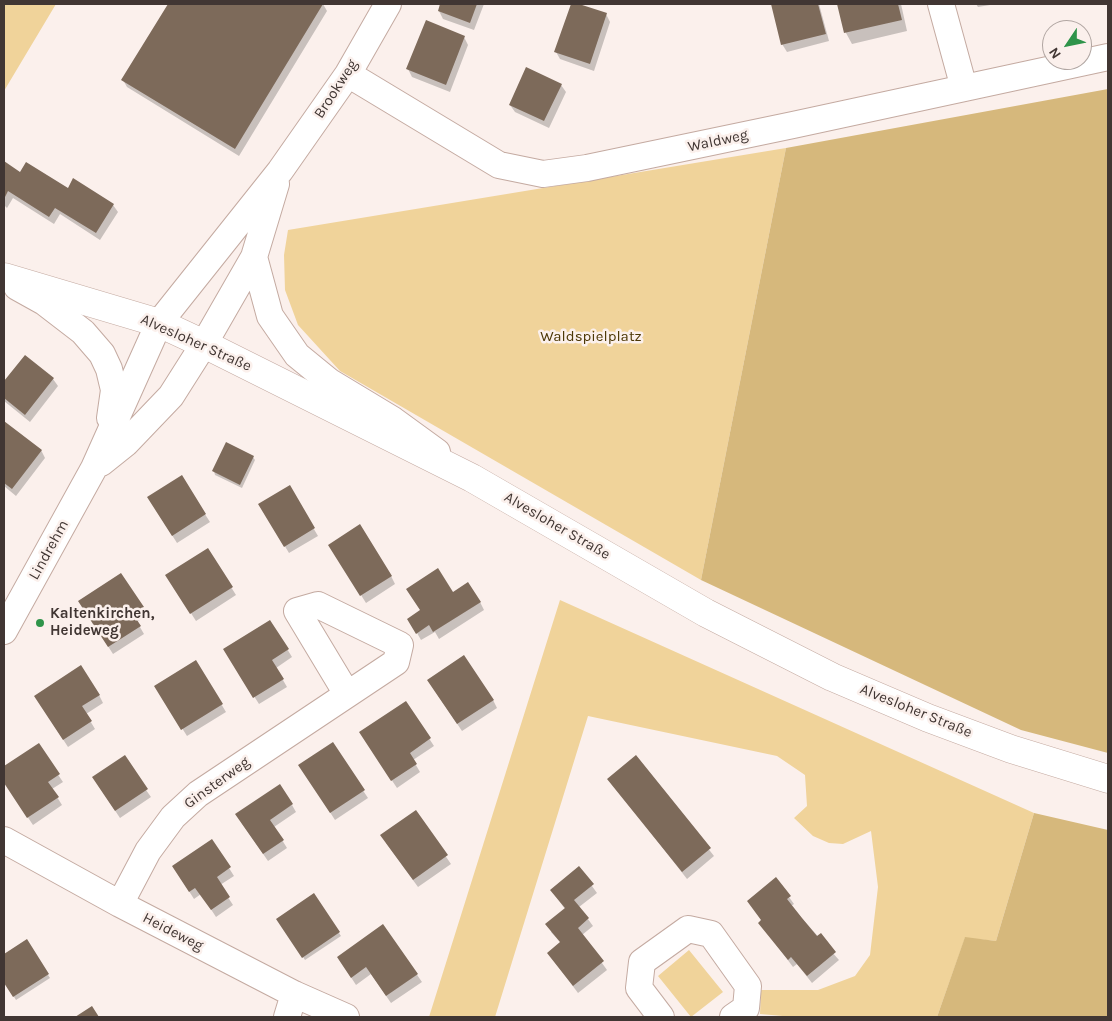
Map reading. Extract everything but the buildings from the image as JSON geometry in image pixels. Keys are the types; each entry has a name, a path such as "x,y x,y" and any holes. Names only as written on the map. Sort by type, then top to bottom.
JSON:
{"street":[{"name":"Brookweg","path":"159,323 280,171 348,74 388,4"},
{"path":"942,4 964,88"},
{"name":"Waldweg","path":"348,74 499,165 542,174 596,166 1108,57"},
{"name":"Brookweg","path":"204,344 254,257 280,171"},
{"path":"254,257 270,316 297,354 330,382 393,420 472,478"},
{"path":"4,278 52,308 83,332 102,354 109,369 114,390 99,459"},
{"name":"Alvesloher Straße","path":"4,278 159,323 472,478 706,613 832,677 928,718 1002,745 1108,779"},
{"name":"Lindrehm","path":"4,631 99,459 159,323"},
{"name":"Lindrehm","path":"99,459 126,443 171,396 204,344"},
{"name":"Ginsterweg","path":"120,904 148,850 172,817 198,794 347,694"},
{"name":"Heideweg","path":"4,840 120,904 291,1006 346,1017"},
{"path":"654,1015 639,988 642,962 688,929 711,934 748,986 746,1008 733,1017"}],"green space":[{"path":"4,4 56,4 4,91"},
{"name":"Waldspielplatz","path":"786,148 701,580 340,371 298,325 285,290 284,255 288,230"},
{"path":"560,600 1034,813 996,941 965,938 937,1017 794,1017 760,1014 761,990 818,990 855,976 870,955 878,887 871,831 843,844 829,843 813,836 794,818 807,806 805,775 777,756 588,716 495,1017 429,1017"},
{"path":"689,950 723,992 691,1017 658,976"}],"shaded area":[{"path":"1108,89 1108,753 1021,730 701,580 786,148"},
{"path":"1034,813 1108,830 1108,1017 937,1017 965,937 996,941"}],"place":[{"name":"Kaltenkirchen, Heideweg","path":"40,623"}]}
